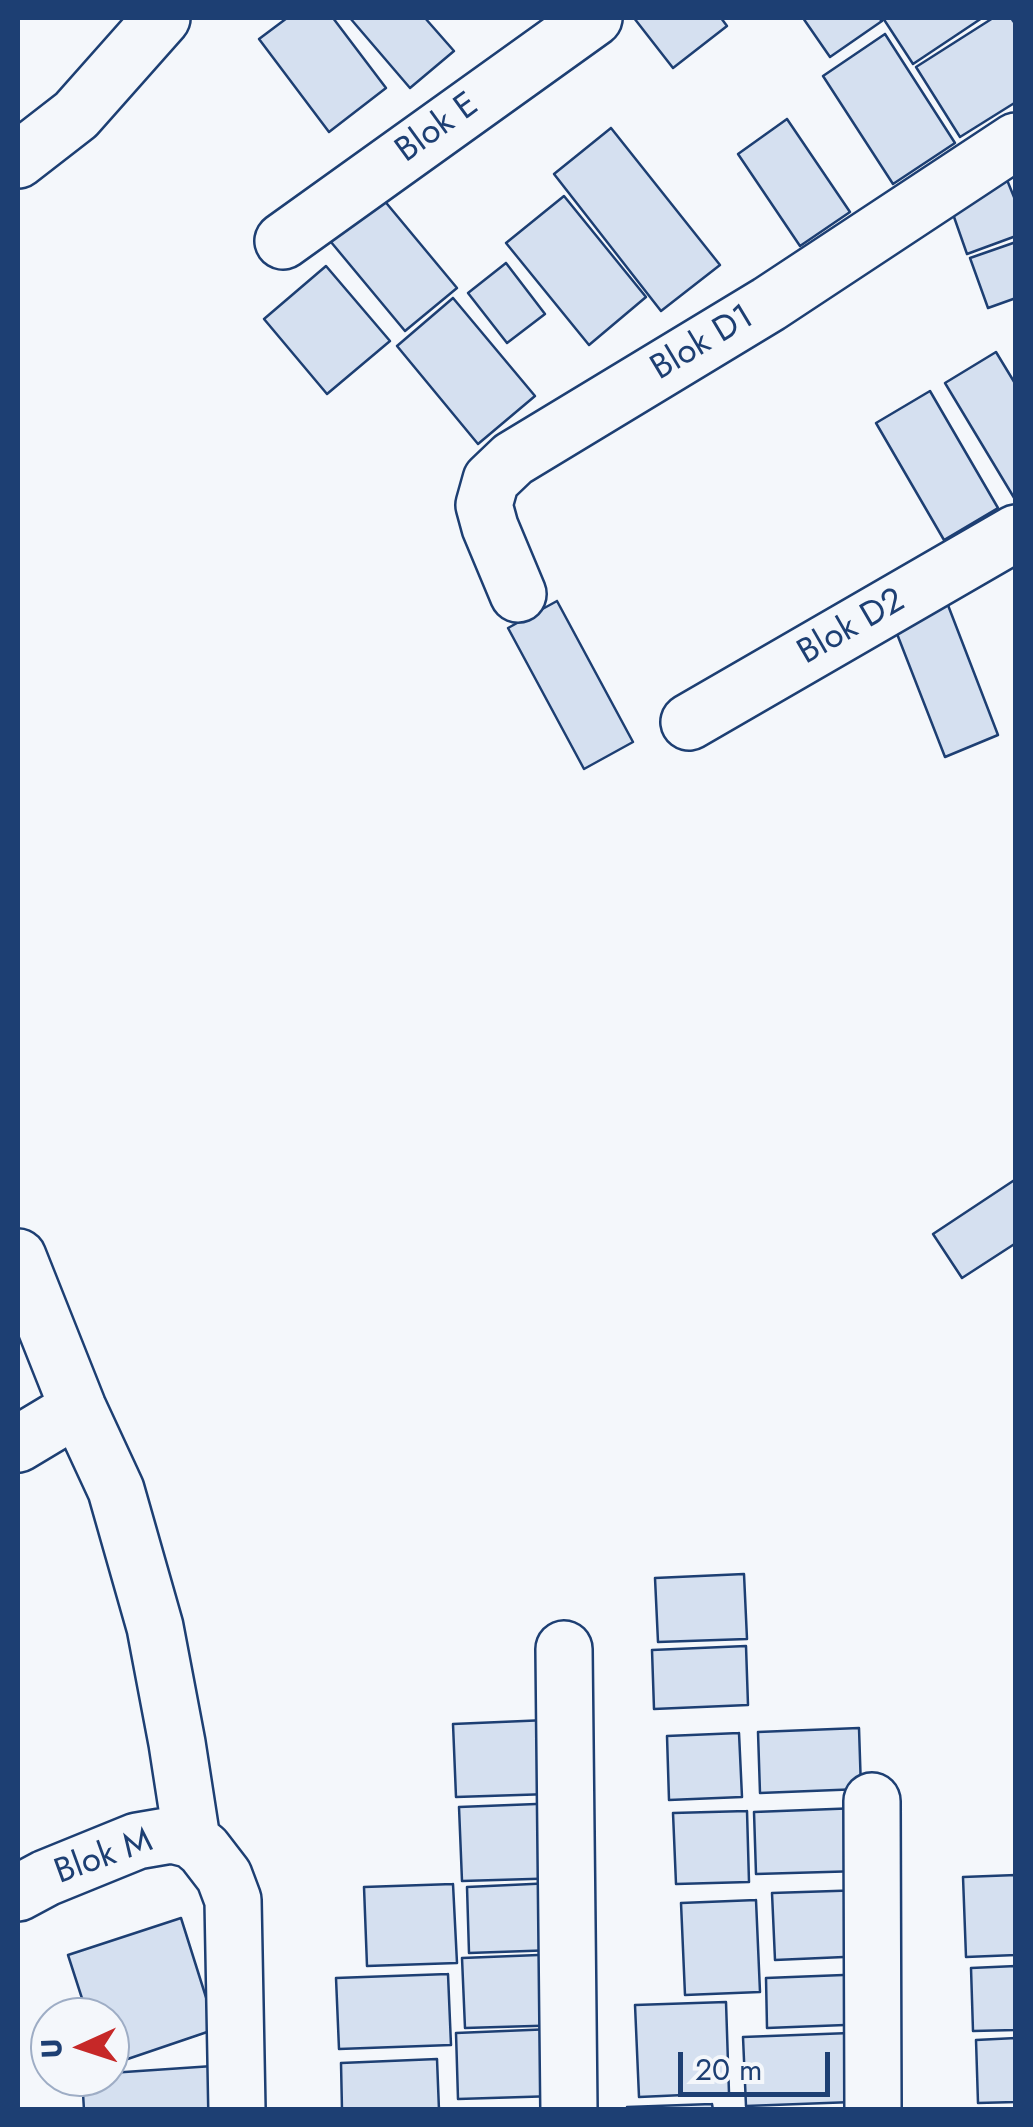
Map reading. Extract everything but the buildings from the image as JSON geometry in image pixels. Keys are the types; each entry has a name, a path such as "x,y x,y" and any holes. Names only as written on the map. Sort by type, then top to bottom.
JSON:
{"street":[{"path":"18,160 76,115 162,18"},
{"name":"Blok E","path":"283,241 594,18"},
{"name":"Blok D1","path":"518,594 484,505 491,480 513,459 769,304 1016,140"},
{"name":"Blok D2","path":"689,722 1016,533"},
{"path":"18,1257 78,1408 116,1490 155,1627 192,1840 224,1876 233,1900 237,2110"},
{"path":"18,1444 78,1408"},
{"path":"564,1649 570,2110"},
{"path":"872,1801 873,2110"},
{"name":"Blok M","path":"18,1893 137,1842 172,1834 192,1840"}]}
